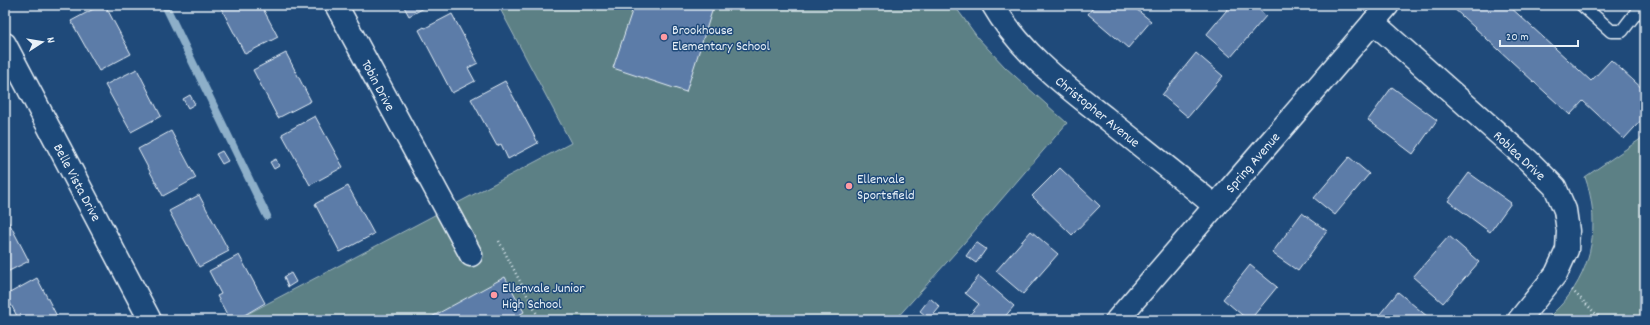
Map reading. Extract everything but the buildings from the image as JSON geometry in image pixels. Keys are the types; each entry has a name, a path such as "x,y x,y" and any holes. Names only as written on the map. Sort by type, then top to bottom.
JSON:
{"street":[{"name":"Tobin Drive","path":"336,5 471,255"},
{"name":"Christopher Avenue","path":"993,5 1001,20 1023,47 1053,76 1215,206"},
{"name":"Spring Avenue","path":"1117,320 1388,5"},
{"name":"Roblea Drive","path":"1373,22 1529,161 1555,187 1565,210 1568,231 1567,250 1556,274 1519,320"},
{"name":"Belle Vista Drive","path":"5,44 150,320"}],"lane":[{"path":"1582,5 1611,31 1622,31 1642,5"}],"path":[{"path":"500,241 540,320"},
{"path":"1556,274 1602,320"}],"green space":[{"path":"498,5 954,5 978,38 1005,67 1067,123 964,243 895,320 236,320 571,143"},
{"path":"1645,136 1645,320 1552,320 1549,317 1570,294 1578,281 1585,267 1589,252 1593,222 1592,207 1585,177"}],"waterway":[{"path":"165,5 267,216"}],"place":[{"name":"Brookhouse Elementary School","path":"664,37"},
{"name":"Ellenvale Sportsfield","path":"849,186"},
{"name":"Ellenvale Junior High School","path":"494,295"}]}
